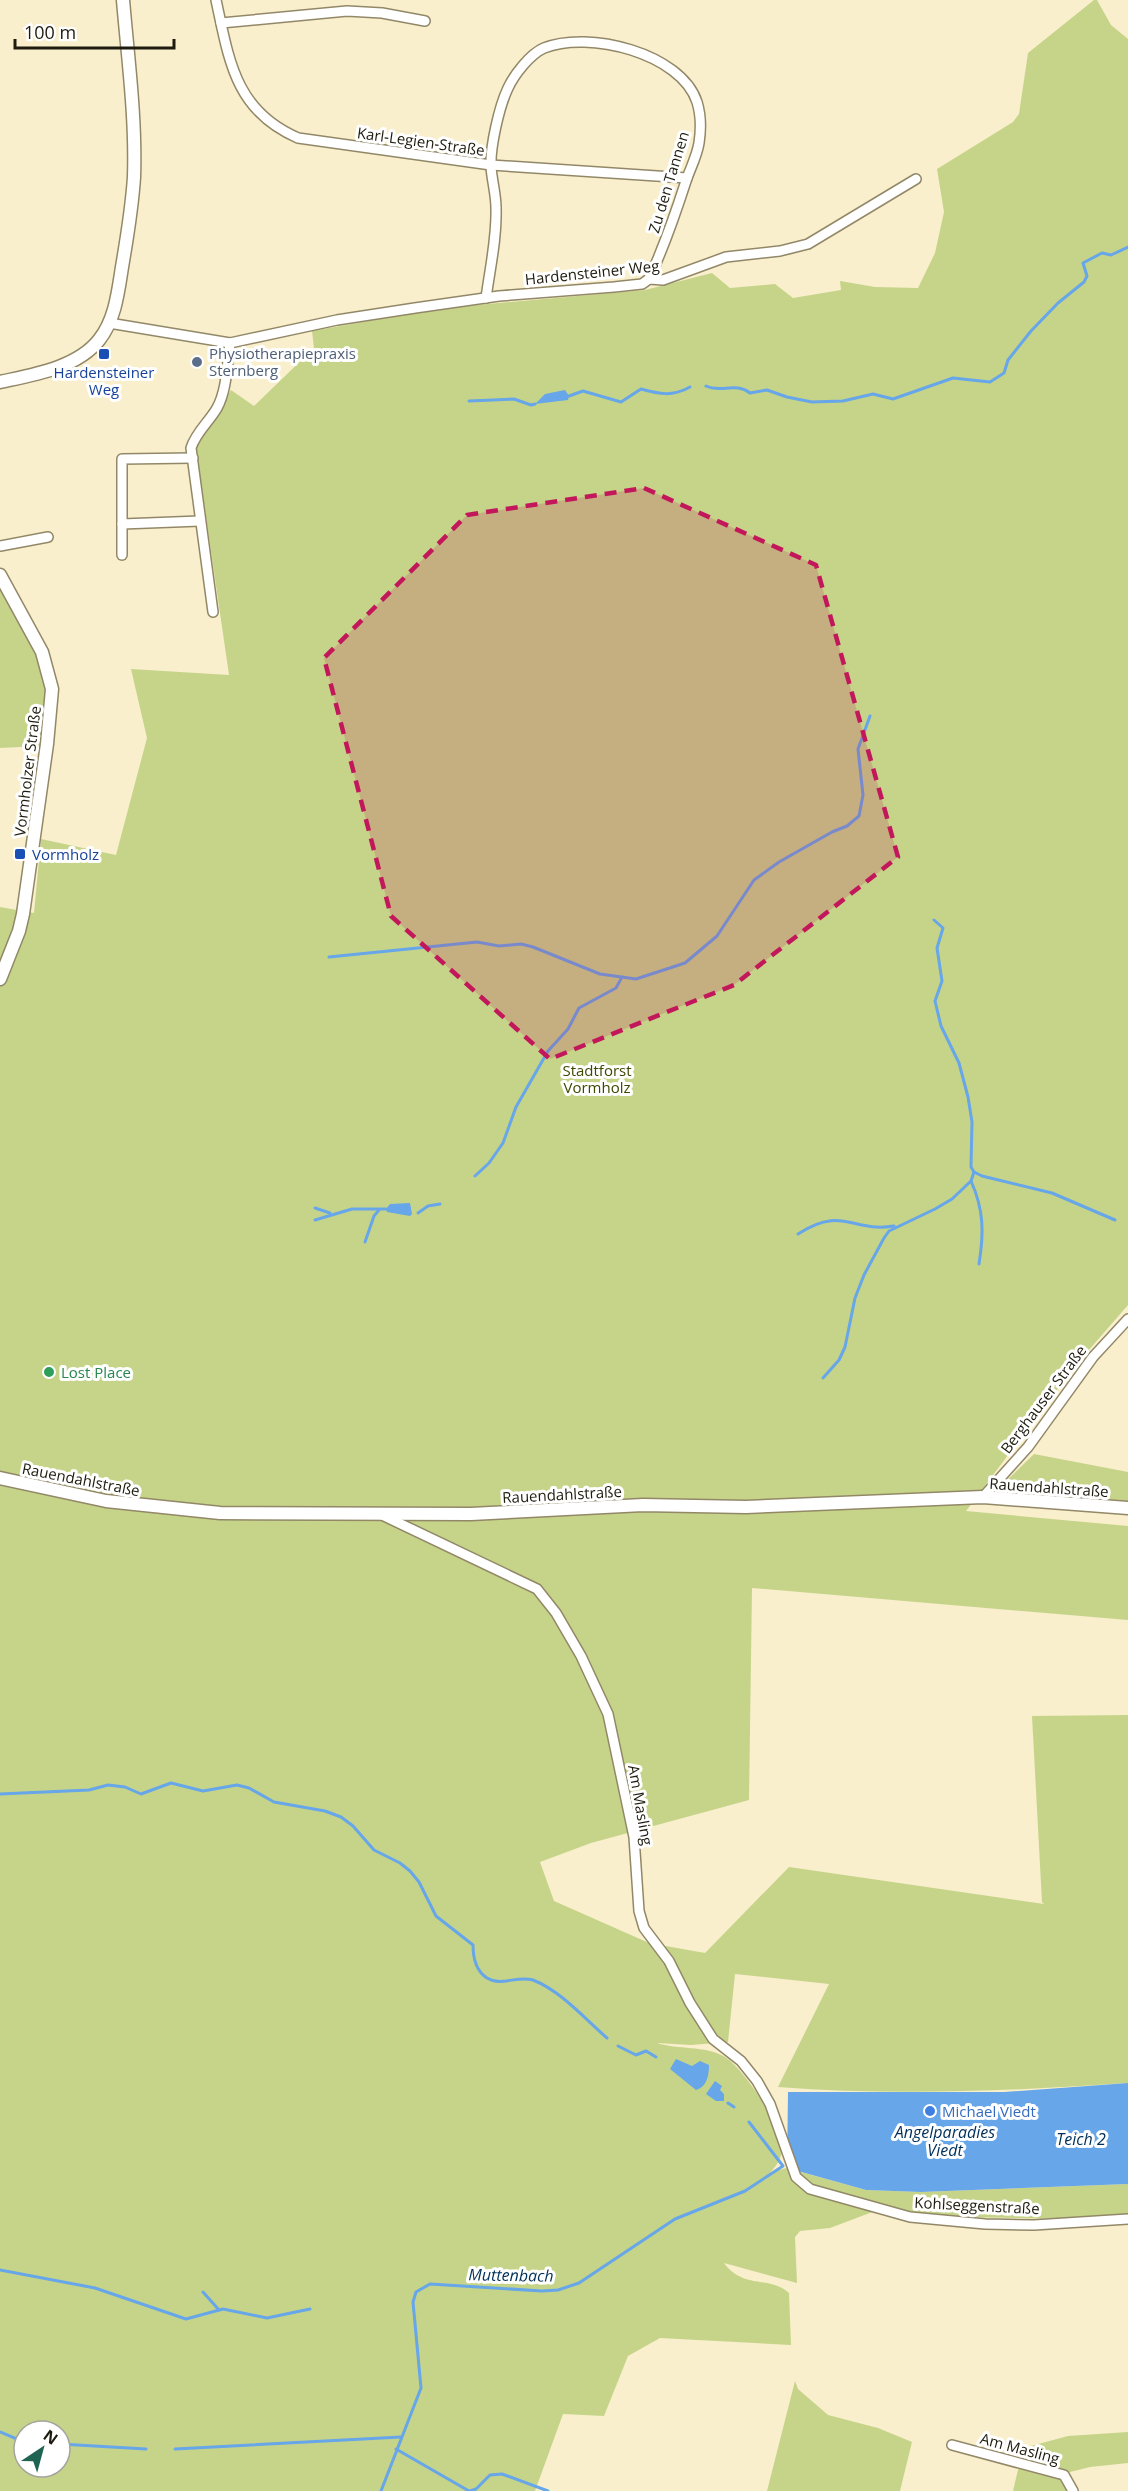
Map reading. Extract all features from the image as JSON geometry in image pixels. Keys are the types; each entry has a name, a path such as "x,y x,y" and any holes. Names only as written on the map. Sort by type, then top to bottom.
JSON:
{"street":[{"path":"0,382 66,364 86,353 98,341 110,323 129,230 134,174 131,82 123,0"},
{"name":"Karl-Legien-Straße","path":"216,0 232,67 242,88 254,107 270,124 281,131 317,142 491,165 687,178"},
{"path":"221,23 347,11 382,13 425,21"},
{"name":"Zu den Tannen","path":"486,298 496,217 491,165 499,112 508,87 523,66 541,49 574,41 597,42 660,61 679,74 691,89 698,103 701,124 699,143 660,255 649,279"},
{"name":"Hardensteiner Weg","path":"110,323 230,343 337,320 486,298 642,284 649,279 663,280 726,257 780,251 808,244 916,179"},
{"path":"213,612 191,447 217,408 230,343"},
{"path":"122,555 122,459 193,458"},
{"path":"122,524 200,521"},
{"path":"0,546 48,537"},
{"name":"Vormholzer Straße","path":"0,575 42,652 52,689 47,744 19,931 0,979"},
{"name":"Berghauser Straße","path":"983,1497 1028,1447 1093,1357 1128,1319"},
{"name":"Rauendahlstraße","path":"0,1478 106,1502 220,1513 471,1514 644,1505 746,1507 983,1497 1128,1508"},
{"name":"Am Masling","path":"376,1512 537,1589 556,1613 581,1656 608,1714 634,1837 639,1911 644,1928 669,1961 690,2003 713,2039 741,2061 757,2081 770,2104 796,2177"},
{"name":"Kohlseggenstraße","path":"796,2177 810,2189 910,2217 985,2224 1128,2219"},
{"name":"Am Masling","path":"952,2445 1064,2475 1073,2491"}],"highlighted area":[{"path":"644,488 816,565 898,857 734,985 550,1059 391,916 324,658 467,515"}],"green space":[{"name":"Stadtforst Vormholz","path":"1094,0 1097,0 1111,25 1128,39 1128,1305 1075,1366 966,1511 1128,1526 1128,1620 752,1588 749,1800 591,1843 540,1862 554,1901 649,1943 705,1953 789,1867 1044,1904 1042,1902 1032,1716 1128,1715 1128,2083 909,2092 778,2087 829,1984 735,1974 728,2042 691,2045 657,2043 717,2053 733,2063 742,2073 761,2099 781,2140 781,2157 770,2173 786,2168 866,2190 921,2192 1128,2184 1128,2215 1067,2219 964,2217 875,2211 830,2228 800,2231 795,2237 797,2283 724,2263 740,2277 773,2285 789,2293 791,2345 660,2338 628,2356 604,2416 563,2414 535,2491 0,2491 0,907 34,913 41,839 116,855 147,738 131,669 229,675 196,448 231,390 254,406 314,348 312,331 442,308 645,290 712,273 730,288 775,284 793,298 841,290 840,281 875,287 918,288 935,253 944,212 937,169 1013,122 1019,114 1028,53"},
{"path":"0,590 43,668 46,704 42,746 0,748"},
{"path":"1034,1454 1128,1472 1128,1503 996,1491"},
{"path":"795,2381 798,2389 828,2415 878,2428 912,2442 900,2491 767,2491"},
{"path":"1128,2432 1128,2463 1090,2467 1062,2474 1070,2491 1013,2491 1021,2457 1009,2452 1068,2436"}],"water":[{"path":"565,390 569,396 568,400 535,404 545,394"},
{"path":"410,1203 412,1214 410,1216 387,1212 386,1209 390,1204"},
{"path":"676,2059 692,2066 700,2061 709,2065 708,2077 703,2086 696,2090 670,2069"},
{"path":"715,2081 722,2086 720,2090 724,2094 724,2101 716,2101 706,2094"},
{"name":"Angelparadies Viedt","path":"1128,2083 1128,2184 921,2192 866,2190 787,2168 788,2092 1004,2092"}],"waterway":[{"path":"706,386 739,388 750,393 767,390 812,402 843,401 873,394 893,399 953,378 990,382 1004,373 1008,360 1031,331 1058,303 1084,282 1087,276 1083,263 1102,253 1111,255 1128,247"},
{"path":"569,396 583,391 621,402 641,389 666,394 690,387"},
{"path":"469,401 514,399 531,405 535,404"},
{"path":"329,957 477,942 499,946 521,944 600,974 636,979 685,963 717,936 754,880 779,862 847,826 859,816 863,795 858,749 870,716"},
{"path":"823,1378 839,1360 845,1347 855,1298 864,1275 889,1231 952,1199 971,1181 974,1172 971,1167 972,1122 968,1097 959,1063 941,1026 935,1001 942,981 937,948 943,928 934,920"},
{"path":"475,1176 489,1163 503,1143 516,1107 548,1051 568,1029 579,1008 616,988 622,977"},
{"path":"974,1172 1052,1193 1115,1220"},
{"path":"971,1181 982,1222 979,1264"},
{"path":"418,1213 428,1206 440,1204"},
{"path":"315,1208 330,1213"},
{"path":"315,1220 352,1209 386,1209"},
{"path":"365,1242 374,1216 379,1210"},
{"path":"798,1234 813,1226 837,1221 868,1226 894,1226"},
{"path":"0,1794 89,1790 108,1785 125,1787 141,1794 171,1783 203,1791 237,1785 249,1788 274,1802 325,1811 341,1817 353,1826 374,1850 400,1863 410,1871 419,1882 436,1916 473,1945 476,1964 483,1975 498,1981 527,1979 543,1985 563,1998 607,2038"},
{"path":"618,2046 636,2055 646,2051 656,2057"},
{"path":"728,2103 734,2107"},
{"name":"Muttenbach","path":"381,2491 421,2388 413,2302 416,2292 430,2284 542,2291 558,2290 579,2283 675,2219 745,2191 783,2166 749,2122"},
{"path":"0,2270 95,2288 186,2319 223,2309 267,2318 310,2309"},
{"path":"203,2292 219,2310"},
{"path":"0,2432 12,2437"},
{"path":"175,2449 401,2437"},
{"path":"72,2445 146,2449"},
{"path":"396,2449 469,2491"},
{"path":"470,2491 476,2489 490,2475 502,2474 548,2491"}],"place":[{"name":"Hardensteiner Weg","path":"104,354"},
{"name":"Physiotherapiepraxis Sternberg","path":"197,362"},
{"name":"Vormholz","path":"20,854"},
{"name":"Lost Place","path":"49,1372"},
{"name":"Michael Viedt","path":"930,2111"}],"water label":[{"name":"Teich 2","path":"1081,2139"}]}
